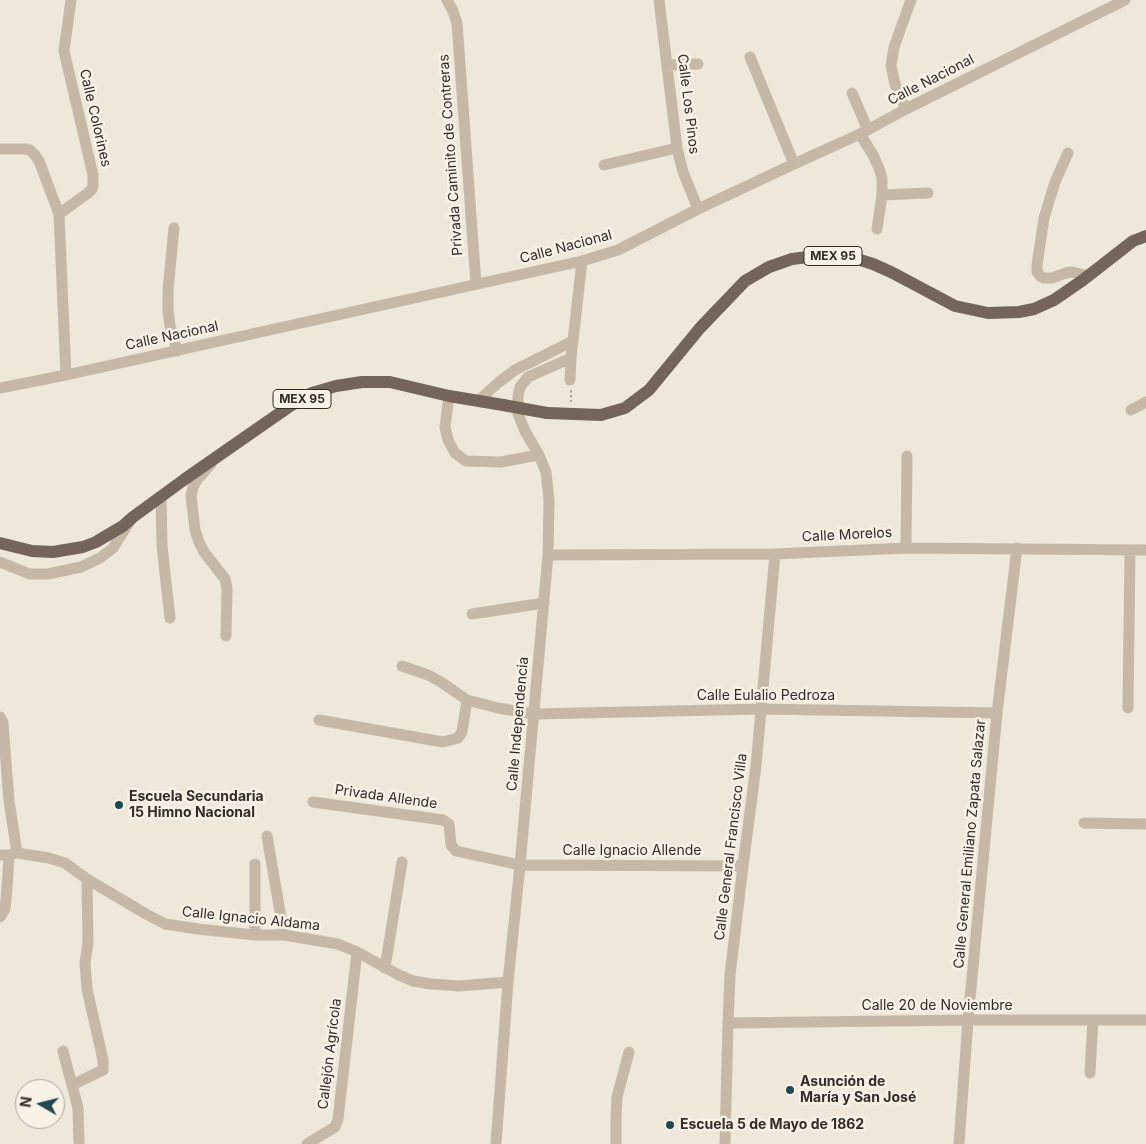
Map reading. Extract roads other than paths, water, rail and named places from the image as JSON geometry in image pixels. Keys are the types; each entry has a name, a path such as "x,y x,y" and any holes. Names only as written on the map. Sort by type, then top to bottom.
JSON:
{"main road":[{"name":"MEX 95","path":"0,543 32,551 62,551 83,547 96,542 122,526 132,517 297,401 312,393 336,386 362,382 390,382 449,396 547,413 601,415 625,408 649,390 700,328 745,281 769,267 792,259 837,256 857,259 891,272 955,306 988,313 1019,312 1034,309 1054,300 1089,276 1133,241 1146,236"}],"street":[{"name":"Calle Colorines","path":"59,214 88,193 94,186 64,51 70,0"},
{"name":"Privada Caminito de Contreras","path":"447,0 457,23 476,284"},
{"name":"Calle Los Pinos","path":"659,0 668,65 676,148 683,172 698,209"},
{"path":"906,109 891,66 894,47 911,0"},
{"name":"Calle Nacional","path":"0,388 177,351 582,261 618,250 698,209 864,132 906,109 1125,0"},
{"path":"750,57 794,164"},
{"path":"668,65 698,64"},
{"path":"852,93 864,132 882,178 882,195 877,229"},
{"path":"604,165 676,148"},
{"path":"0,149 30,150 39,162 59,214 66,375"},
{"path":"1068,153 1055,182 1044,218 1037,272 1044,278 1052,278 1072,272 1089,276"},
{"path":"882,195 928,193"},
{"path":"174,228 168,290 168,311 177,351"},
{"path":"570,380 582,261"},
{"path":"478,400 515,370 573,341"},
{"name":"Calle Independencia","path":"496,1144 508,982 548,555 549,500 546,472 518,414 518,396 520,387 528,377 571,358"},
{"path":"449,396 445,428 448,440 455,453 466,461 501,462 539,455"},
{"path":"1132,410 1146,402"},
{"path":"219,455 197,480 191,496 195,530 199,542 204,552 225,579 227,588 226,636"},
{"path":"906,548 907,456"},
{"path":"161,497 162,546 170,618"},
{"path":"0,562 30,574 48,574 81,567 100,558 113,548 132,517"},
{"name":"Calle Morelos","path":"548,555 775,554 906,548 1146,550"},
{"name":"Calle General Emiliano Zapata Salazar","path":"959,1144 968,1020 997,714 1017,548"},
{"path":"1128,708 1130,550"},
{"name":"Calle General Francisco Villa","path":"725,1144 730,975 756,766 775,554"},
{"path":"472,614 544,603"},
{"path":"319,720 443,742 458,738 462,732 467,700 428,675 402,666"},
{"name":"Calle Eulalio Pedroza","path":"467,700 534,714 762,709 997,714"},
{"path":"0,717 3,723 9,801 8,889 5,909 0,917"},
{"name":"Privada Allende","path":"313,802 443,820 449,824 450,845 456,851 520,865"},
{"path":"1084,823 1146,824"},
{"path":"267,836 284,936"},
{"name":"Calle Ignacio Aldama","path":"9,854 48,858 65,863 87,879 165,924 255,935 284,936 338,944 413,981 459,986 508,982"},
{"path":"385,968 402,862"},
{"path":"255,864 255,935"},
{"name":"Calle Ignacio Allende","path":"520,865 743,866"},
{"path":"72,1085 103,1070 103,1060 86,990 85,963 88,943 87,879"},
{"name":"Callejón Agrícola","path":"307,1144 335,1127 338,1119 357,952"},
{"path":"1090,1073 1093,1020"},
{"name":"Calle 20 de Noviembre","path":"728,1023 1146,1020"},
{"path":"63,1051 78,1108 79,1144"},
{"path":"616,1144 617,1097 629,1052"}],"place":[{"name":"Escuela Secundaria 15 Himno Nacional","path":"119,805"},
{"name":"Asunción de María y San José","path":"790,1090"},
{"name":"Escuela 5 de Mayo de 1862","path":"670,1125"}]}
